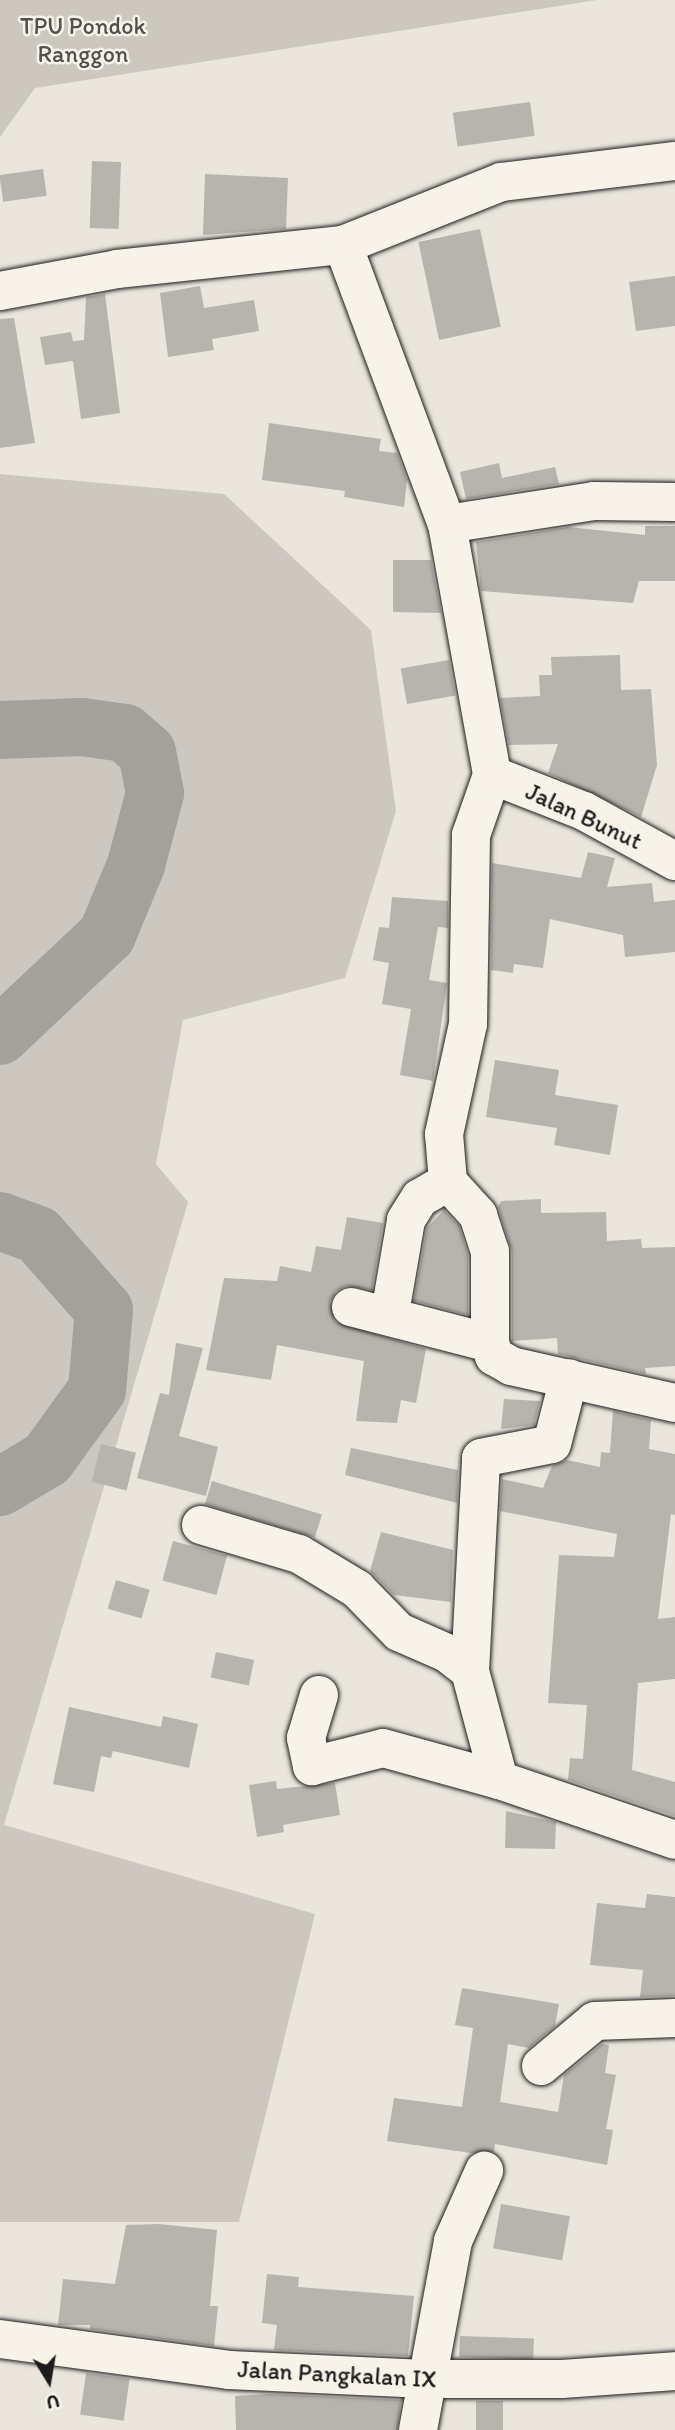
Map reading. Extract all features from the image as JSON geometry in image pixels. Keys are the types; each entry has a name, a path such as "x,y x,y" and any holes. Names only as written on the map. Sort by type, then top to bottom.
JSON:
{"street":[{"path":"0,291 117,269 343,245 501,181 675,161"},
{"path":"343,245 447,524 492,775 471,835 468,1024 444,1134 448,1182 478,1215 490,1251 489,1343 494,1356 511,1366 675,1403"},
{"path":"447,524 594,501 675,502"},
{"name":"Jalan Bunut","path":"492,775 584,811 675,860"},
{"path":"390,1314 406,1220 419,1198 448,1182"},
{"path":"351,1307 390,1314 489,1343"},
{"path":"499,1780 470,1671 481,1458 552,1444 569,1378"},
{"path":"201,1525 299,1554 357,1588 399,1632 447,1653 470,1671"},
{"path":"319,1695 306,1738 312,1766 383,1748 499,1780 675,1840"},
{"path":"541,2066 595,2021 675,2018"},
{"path":"418,2430 431,2379 453,2241 484,2171"},
{"name":"Jalan Pangkalan IX","path":"0,2339 229,2370 431,2379 562,2379 675,2371"}],"green space":[{"name":"TPU Pondok Ranggon","path":"0,0 597,0 35,88 0,137"},
{"path":"0,474 224,494 371,630 396,811 345,978 183,1020 156,1164 188,1202 4,1825 315,1914 239,2222 0,2222"}],"building":[{"path":"530,102 535,136 457,147 453,113"},
{"path":"92,161 121,162 119,229 90,228"},
{"path":"43,169 47,196 3,202 0,175"},
{"path":"205,174 288,178 286,229 203,235"},
{"path":"480,229 501,327 439,340 418,242"},
{"path":"675,276 675,326 636,331 629,282"},
{"path":"200,286 204,308 254,300 259,331 212,339 214,350 168,357 160,293"},
{"path":"105,294 120,413 81,419 73,361 45,365 40,337 71,332 73,341 84,340 86,297"},
{"path":"14,318 35,443 0,448 0,319"},
{"path":"269,423 381,439 379,451 397,453 407,480 404,507 344,497 345,491 262,480"},
{"path":"499,463 502,478 555,467 559,484 466,499 460,472"},
{"path":"645,526 675,526 675,581 639,581 633,603 481,591 476,542 568,527 645,535"},
{"path":"393,560 431,560 441,613 393,612"},
{"path":"620,655 621,690 651,689 657,765 641,817 548,773 558,744 509,745 500,698 540,696 539,675 552,675 551,657"},
{"path":"449,660 455,695 407,704 401,669"},
{"path":"588,852 615,858 607,887 652,883 654,902 675,900 675,952 625,957 623,935 550,919 543,968 514,964 513,973 491,970 492,863 581,878"},
{"path":"392,897 448,901 448,928 438,927 429,980 447,983 433,1081 400,1075 411,1009 382,1004 389,963 373,960 379,927 389,928"},
{"path":"495,1060 559,1070 555,1095 618,1105 610,1155 554,1145 557,1128 486,1117"},
{"path":"541,1199 541,1213 606,1212 607,1241 641,1239 642,1248 675,1247 675,1366 645,1368 646,1374 558,1354 557,1338 512,1341 512,1251 498,1207 501,1201"},
{"path":"444,1210 459,1226 468,1255 468,1315 414,1301 427,1228"},
{"path":"347,1217 383,1223 372,1290 346,1286 336,1291 330,1302 335,1322 426,1349 416,1403 401,1400 397,1423 356,1421 364,1361 277,1345 271,1380 206,1370 224,1278 277,1281 280,1266 311,1272 316,1246 341,1250"},
{"path":"176,1343 203,1348 179,1436 218,1447 206,1496 137,1478 160,1393 169,1395"},
{"path":"504,1399 540,1401 534,1425 501,1429"},
{"path":"613,1411 651,1420 649,1449 675,1454 675,1515 671,1514 658,1619 675,1617 675,1679 638,1683 632,1770 675,1782 675,1816 568,1780 570,1758 583,1759 587,1705 548,1703 559,1555 614,1557 617,1534 500,1511 502,1479 543,1488 552,1466 567,1460 600,1467 601,1452 610,1453"},
{"path":"101,1444 136,1453 126,1491 92,1482"},
{"path":"351,1448 458,1470 457,1503 345,1475"},
{"path":"212,1481 322,1515 315,1538 205,1504"},
{"path":"381,1532 453,1550 451,1602 394,1595 370,1571"},
{"path":"173,1541 227,1555 216,1595 162,1581"},
{"path":"116,1580 150,1590 141,1618 108,1609"},
{"path":"216,1652 254,1660 249,1686 211,1677"},
{"path":"69,1707 161,1727 163,1716 198,1724 189,1768 113,1751 111,1758 101,1756 94,1792 53,1784"},
{"path":"276,1781 277,1789 335,1783 340,1815 283,1825 284,1832 257,1837 249,1785"},
{"path":"506,1811 556,1822 555,1849 505,1848"},
{"path":"647,1894 675,1897 675,1996 640,1997 643,1970 590,1965 597,1903 645,1908"},
{"path":"462,1988 559,2004 555,2026 529,2048 508,2044 500,2102 558,2112 564,2075 602,2044 609,2045 605,2073 616,2075 606,2129 613,2130 607,2165 495,2144 494,2152 471,2153 387,2141 394,2098 462,2107 473,2028 455,2025"},
{"path":"501,2204 570,2216 562,2260 493,2248"},
{"path":"159,2224 217,2230 210,2306 218,2306 214,2346 90,2329 90,2325 58,2325 63,2279 115,2284 126,2225"},
{"path":"267,2274 299,2277 298,2287 414,2296 408,2356 274,2350 277,2325 262,2323"},
{"path":"460,2336 534,2339 533,2360 459,2357"},
{"path":"86,2373 130,2379 124,2421 80,2415"},
{"path":"270,2394 401,2400 397,2430 236,2430 235,2396"},
{"path":"476,2401 503,2401 503,2430 476,2430"}],"waterway":[{"path":"0,730 82,727 125,733 147,752 155,793 136,865 107,935 0,1036"},
{"path":"0,1221 38,1235 104,1310 97,1390 47,1459 0,1487"}]}
